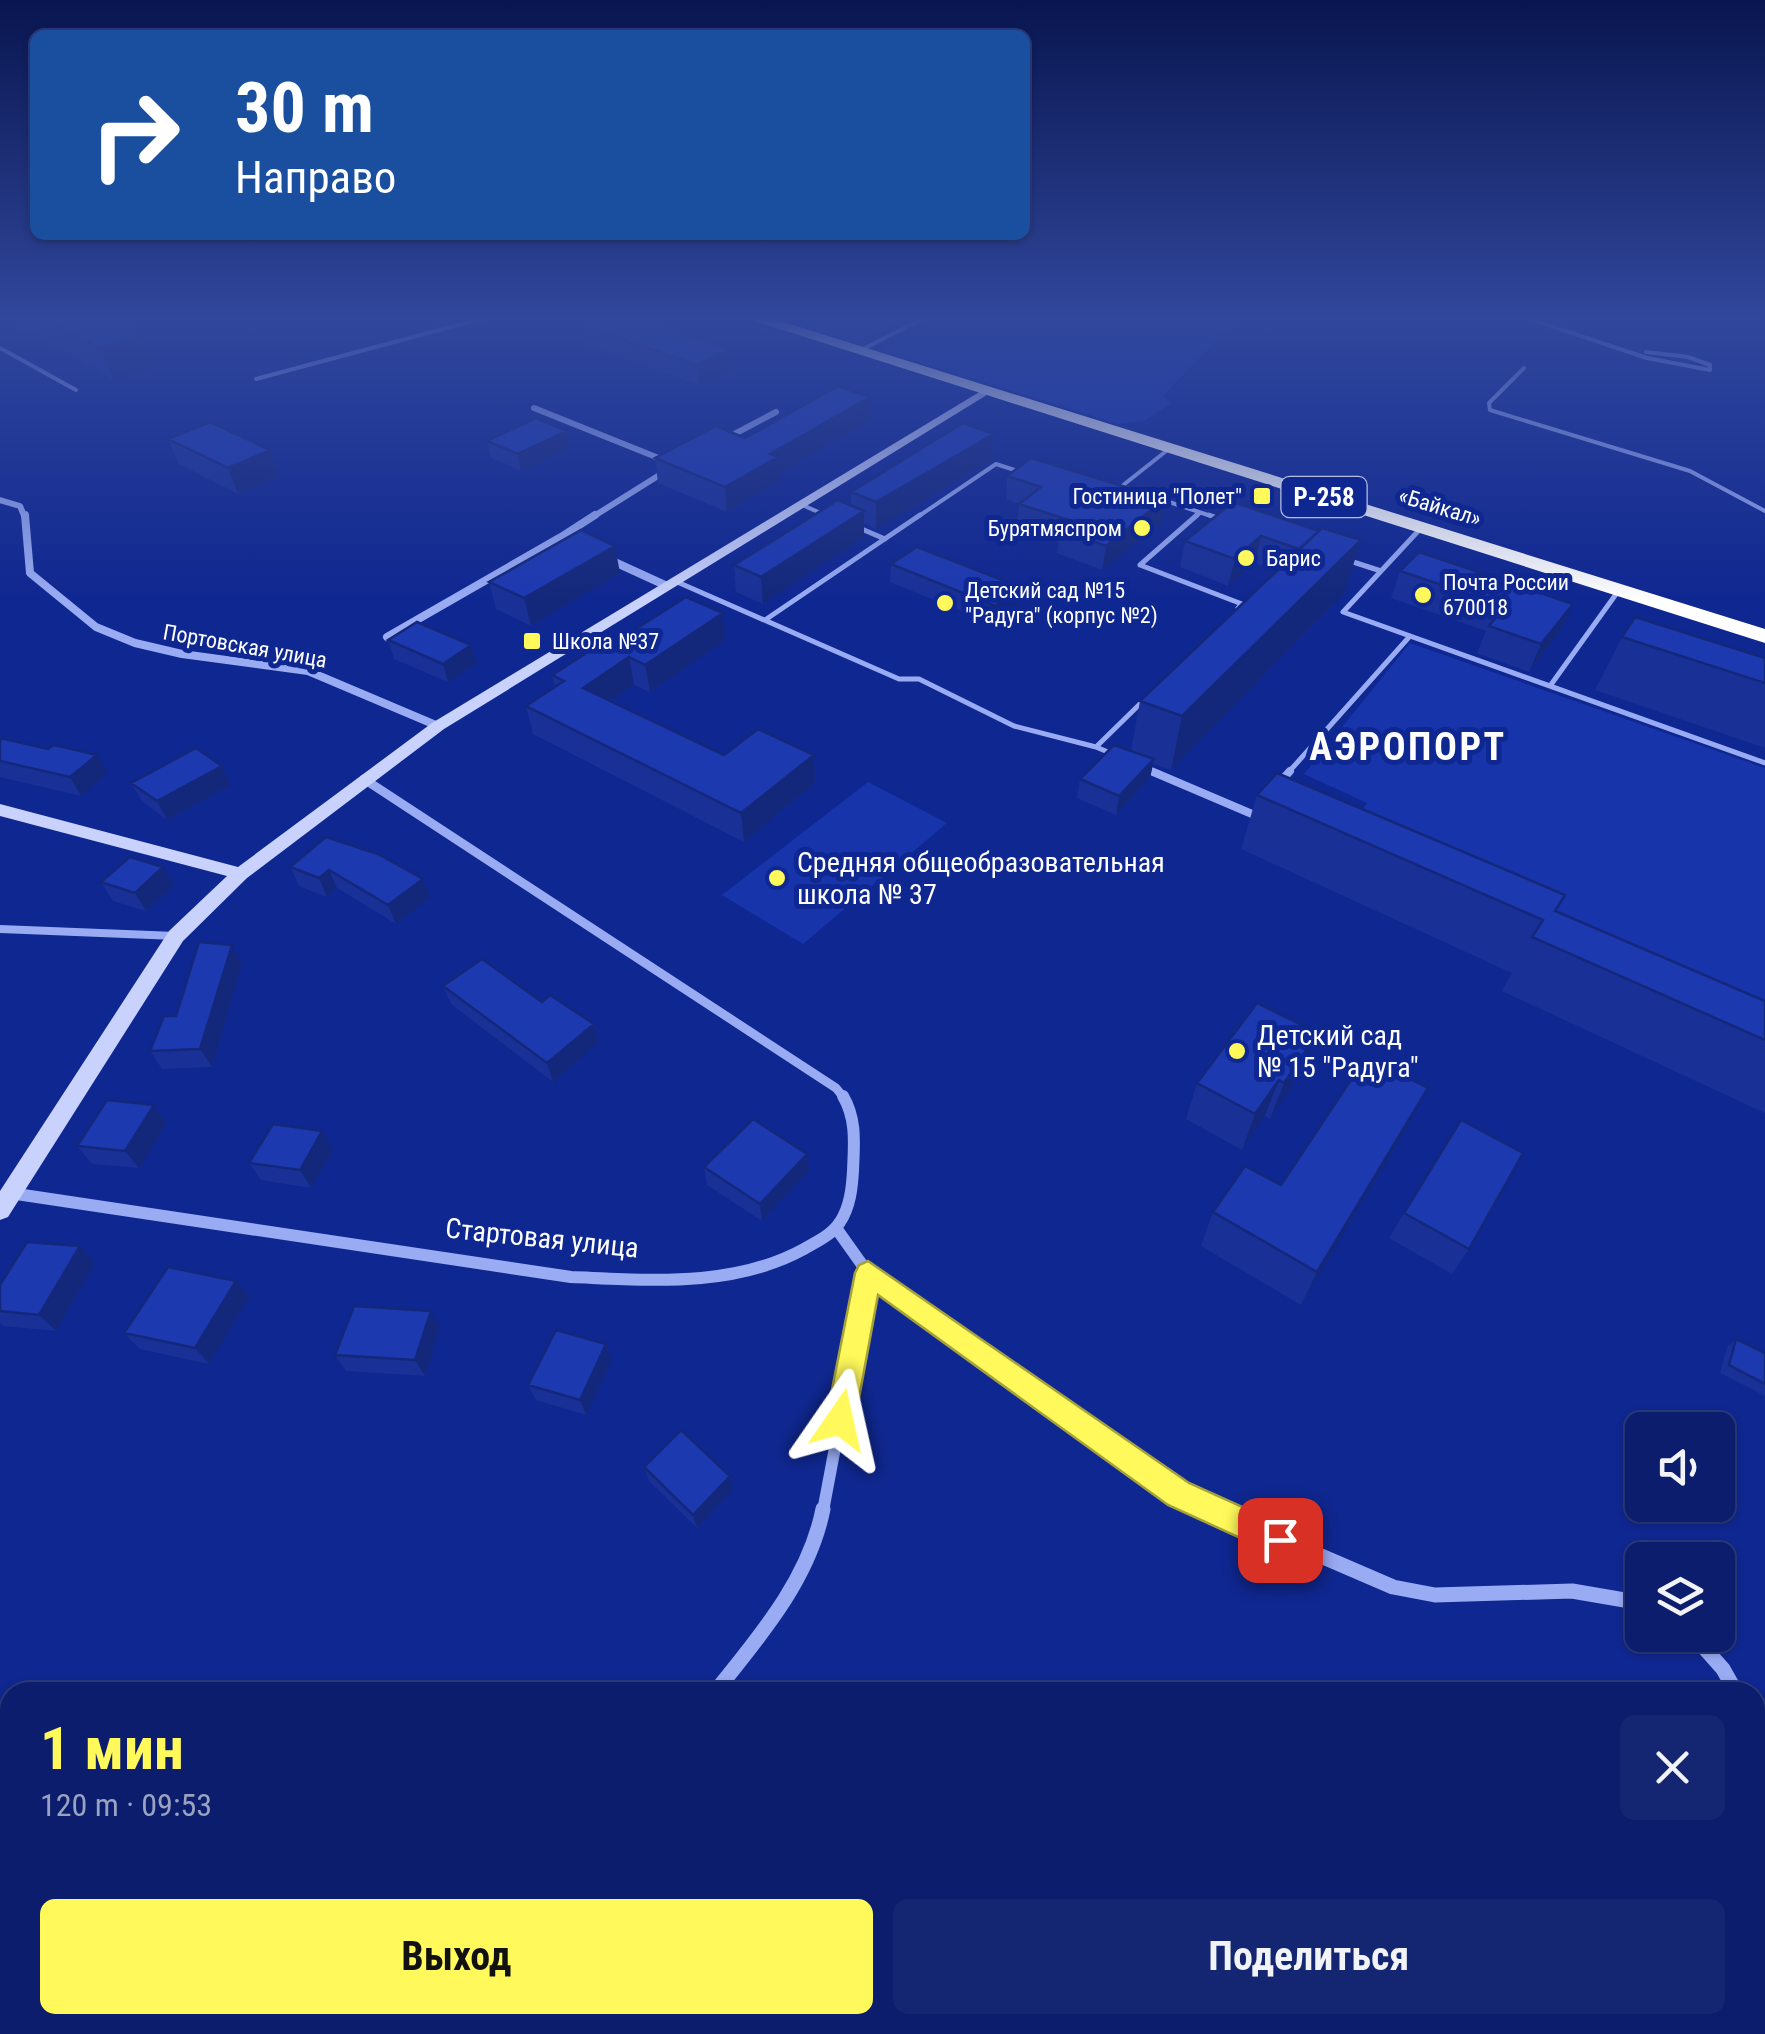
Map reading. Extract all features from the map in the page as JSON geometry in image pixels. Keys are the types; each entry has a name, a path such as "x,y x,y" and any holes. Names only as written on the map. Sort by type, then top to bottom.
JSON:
{"highway":[{"name":"«Байкал»","path":"1047,410 1765,636"}],"main road":[{"path":"3,1198 176,936 240,874 438,726 955,410"},
{"path":"0,810 240,874"}],"street":[{"path":"387,637 561,538 676,465 539,410"},
{"path":"710,447 776,412"},
{"name":"Портовская улица","path":"0,500 20,506 25,513 30,574 96,627 135,643 182,654 308,671 438,726"},
{"path":"561,538 578,546"},
{"path":"596,554 671,583"},
{"path":"364,780 836,1088 850,1101 855,1117 853,1184 836,1228 868,1273 1178,1494 1393,1587 1435,1595 1572,1591 1625,1600"},
{"name":"Стартовая улица","path":"3,1198 571,1277 659,1280 746,1272 795,1256 836,1228"},
{"path":"723,1682 789,1598 819,1530 868,1273"},
{"path":"1707,1652 1730,1682"}],"lane":[{"path":"1490,410 1690,471 1765,511"},
{"path":"1122,486 1170,448"},
{"path":"765,620 996,464 1032,476"},
{"path":"1105,481 1138,492"},
{"path":"1153,497 1236,524"},
{"path":"800,504 885,539"},
{"path":"1200,512 1140,565 1242,604 1229,617"},
{"path":"1421,528 1343,612 1765,762"},
{"path":"1344,560 1381,571"},
{"path":"671,583 899,679 918,679 1014,726 1096,747 1270,822"},
{"path":"1550,686 1619,590"},
{"path":"1279,784 1410,636"},
{"path":"1096,747 1149,695"},
{"path":"1252,814 1266,799"},
{"path":"0,928 176,936"}],"shaded area":[{"path":"1073,410 1161,410 1144,421 1119,424"},
{"path":"1410,643 1765,768 1765,1053 1341,840 1367,803 1304,774"},
{"path":"868,782 947,823 803,944 722,895"}],"building":[{"path":"795,410 847,410 770,454 778,457 725,487 655,458 716,426 745,438"},
{"path":"536,418 567,431 518,454 487,441"},
{"path":"210,422 270,450 228,468 168,439"},
{"path":"963,423 994,434 876,502 851,492"},
{"path":"1031,458 1165,499 1106,546 1060,529 1072,521 1019,504 1041,487 1007,476"},
{"path":"838,500 864,511 761,577 734,565"},
{"path":"1233,502 1319,531 1299,549 1261,536 1235,559 1185,541"},
{"path":"1322,528 1361,540 1182,716 1140,701"},
{"path":"581,530 615,546 524,598 489,582"},
{"path":"917,547 1020,587 995,606 891,564"},
{"path":"1419,552 1573,604 1541,644 1489,626 1505,606 1400,571"},
{"path":"686,597 723,613 645,665 629,657 583,688 724,755 758,729 814,755 741,813 526,706 564,681 552,675 602,643 609,646"},
{"path":"1635,617 1765,658 1765,683 1622,637"},
{"path":"417,622 471,645 443,664 388,640"},
{"path":"0,738 97,755 70,777 0,761"},
{"path":"1114,745 1154,759 1119,796 1080,779"},
{"path":"196,748 222,766 157,801 131,783"},
{"path":"1277,773 1565,895 1555,911 1765,1001 1765,1040 1532,937 1543,920 1257,795"},
{"path":"326,837 378,854 423,879 388,905 329,870 319,878 290,867"},
{"path":"130,857 163,867 135,893 101,882"},
{"path":"199,942 232,945 200,1049 150,1051 164,1016 176,1016"},
{"path":"482,959 542,1002 550,995 594,1024 547,1063 443,986"},
{"path":"1257,1003 1318,1033 1284,1083 1279,1080 1255,1114 1197,1083"},
{"path":"1366,1057 1428,1088 1317,1272 1213,1212 1245,1166 1281,1185"},
{"path":"107,1100 154,1105 125,1151 77,1146"},
{"path":"753,1119 807,1154 760,1204 704,1167"},
{"path":"1461,1120 1523,1153 1469,1249 1404,1213"},
{"path":"273,1124 322,1131 300,1170 249,1163"},
{"path":"27,1242 80,1246 39,1315 0,1311 0,1285"},
{"path":"168,1267 236,1281 195,1348 124,1333"},
{"path":"354,1306 431,1311 415,1360 335,1355"},
{"path":"556,1330 606,1344 580,1400 528,1385"},
{"path":"1736,1339 1765,1353 1765,1384 1729,1365"},
{"path":"681,1430 730,1476 693,1515 644,1467"}],"place":[{"name":"Гостиница \"Полет\"","path":"1262,496"},
{"name":"Бурятмяспром","path":"1142,528"},
{"name":"Барис","path":"1246,558"},
{"name":"Почта России 670018","path":"1423,595"},
{"name":"Детский сад №15 \"Радуга\" (корпус №2)","path":"945,603"},
{"name":"Школа №37","path":"532,641"},
{"name":"Средняя общеобразовательная школа № 37","path":"777,878"},
{"name":"Детский сад № 15 \"Радуга\"","path":"1237,1051"}],"district":[{"name":"АЭРОПОРТ","path":"1408,747"}],"route":[{"path":"840,1420 868,1273 1178,1494 1280,1540"}]}
